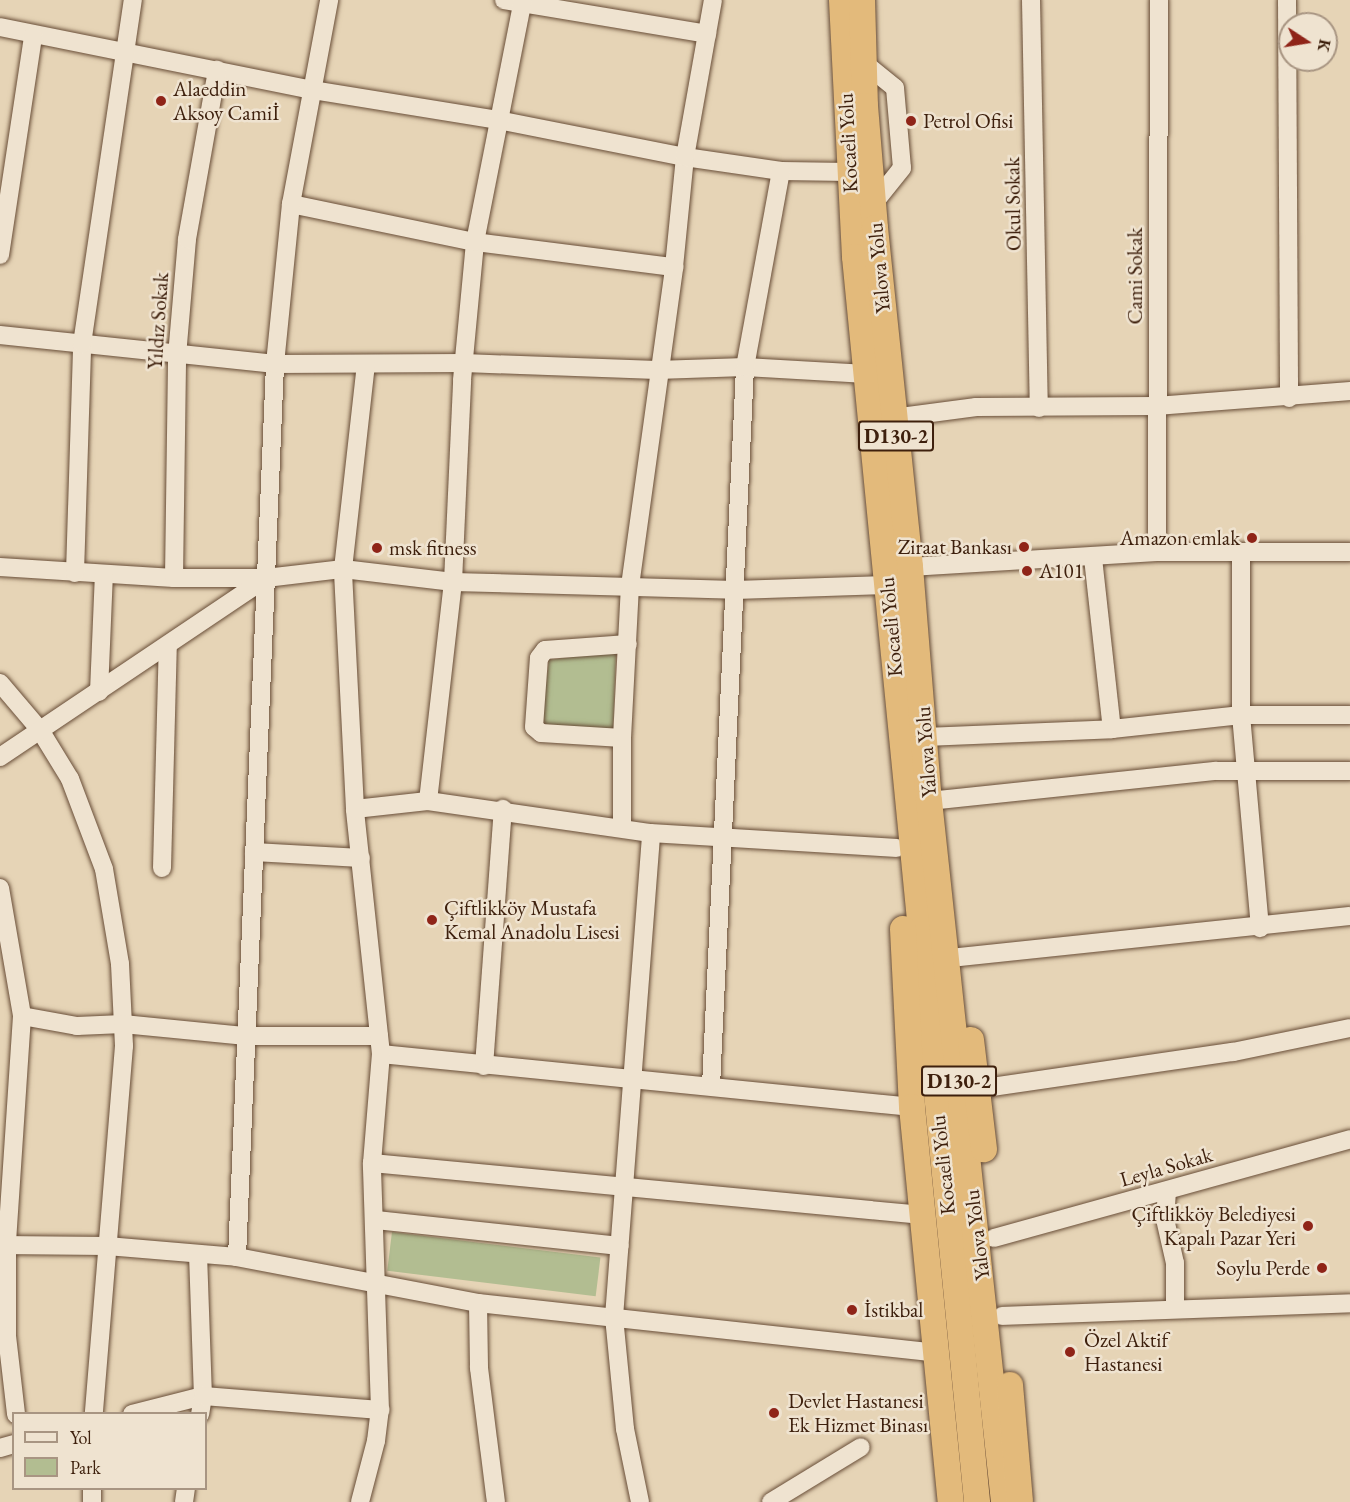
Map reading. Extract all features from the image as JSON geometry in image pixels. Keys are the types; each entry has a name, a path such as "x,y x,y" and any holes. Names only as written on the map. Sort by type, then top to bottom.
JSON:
{"highway":[{"name":"Kocaeli̇ Yolu","path":"842,0 849,172 867,374 898,711 977,1502"},
{"name":"Yalova Yolu","path":"862,0 874,203 893,418 910,567 929,801 1004,1502"},
{"path":"898,711 897,848 912,1107 951,1502"},
{"path":"938,872 959,957 978,1089 1020,1502"}],"street":[{"path":"75,573 82,344 133,0"},
{"path":"237,1257 275,364 291,204 329,0"},
{"path":"622,828 622,738 630,586 657,370 675,267 685,157 713,0"},
{"name":"Okul Sokak","path":"1031,0 1039,408"},
{"name":"Cami Sokak","path":"1157,552 1159,0"},
{"path":"1287,0 1289,398"},
{"path":"428,801 453,582 464,363 475,242 498,120 516,1 707,34"},
{"path":"0,27 33,36 124,51 313,90 498,120 685,157 781,171 849,172"},
{"path":"0,255 33,36"},
{"name":"Yıldız Sokak","path":"174,578 177,356 187,238 217,70"},
{"path":"711,1086 746,367 781,171"},
{"path":"291,204 475,242 675,267"},
{"path":"0,335 177,356 275,364 464,363 657,370 746,367 867,374"},
{"path":"360,1502 376,1441 380,1410 375,1283 376,1220 372,1163 380,1045 355,809 343,569 366,364"},
{"path":"893,418 976,407 1156,406 1289,398 1350,391"},
{"path":"910,567 1093,558 1157,552 1350,552"},
{"path":"1241,552 1241,715 1260,928"},
{"path":"1093,558 1113,729"},
{"path":"0,567 174,578 266,578 343,569 453,582 735,590 886,585"},
{"path":"99,692 104,574"},
{"path":"0,757 266,578"},
{"path":"622,738 541,733 534,727 539,658 545,650 628,644"},
{"path":"162,868 168,645"},
{"path":"0,683 40,730 70,779 104,869 120,964 123,1024 94,1412"},
{"path":"925,737 1113,729 1241,715 1350,715"},
{"path":"929,801 1246,771 1350,771"},
{"path":"355,809 428,801 503,809 651,833 724,835 897,848"},
{"path":"484,1066 503,809"},
{"path":"640,1502 625,1429 614,1317 627,1187 651,833"},
{"path":"254,852 361,858"},
{"path":"0,888 22,1016 3,1244 7,1336 16,1412"},
{"path":"959,957 1260,928 1350,916"},
{"path":"22,1016 77,1026 123,1024 246,1036 380,1045 484,1066 635,1078 912,1107"},
{"path":"978,1089 1233,1052 1350,1028"},
{"name":"Leyla Sokak","path":"994,1238 1350,1139"},
{"path":"372,1163 923,1215"},
{"path":"1167,1191 1165,1219 1175,1263 1175,1309"},
{"path":"376,1220 620,1246"},
{"path":"3,1244 107,1246 237,1257 478,1303 614,1317 719,1332 937,1353"},
{"path":"198,1254 201,1405"},
{"path":"478,1303 479,1368 496,1502"},
{"path":"1002,1316 1350,1303"},
{"path":"141,1412 201,1405 380,1410"},
{"path":"771,1502 861,1447"}],"green space":[{"path":"616,651 613,730 541,726 549,660"},
{"path":"392,1232 600,1258 596,1296 387,1271"}],"place":[{"name":"Alaeddin Aksoy Camiİ","path":"161,101"},
{"name":"Petrol Ofisi","path":"911,121"},
{"name":"Amazon emlak","path":"1252,538"},
{"name":"Ziraat Bankası","path":"1024,547"},
{"name":"msk fitness","path":"377,548"},
{"name":"A101","path":"1027,571"},
{"name":"Çiftlikköy Mustafa Kemal Anadolu Lisesi","path":"432,920"},
{"name":"Çiftlikköy Belediyesi Kapalı Pazar Yeri","path":"1308,1226"},
{"name":"Soylu Perde","path":"1322,1268"},
{"name":"İstikbal","path":"852,1310"},
{"name":"Özel Aktif Hastanesi","path":"1070,1352"},
{"name":"Devlet Hastanesi Ek Hizmet Binası","path":"774,1413"}]}
